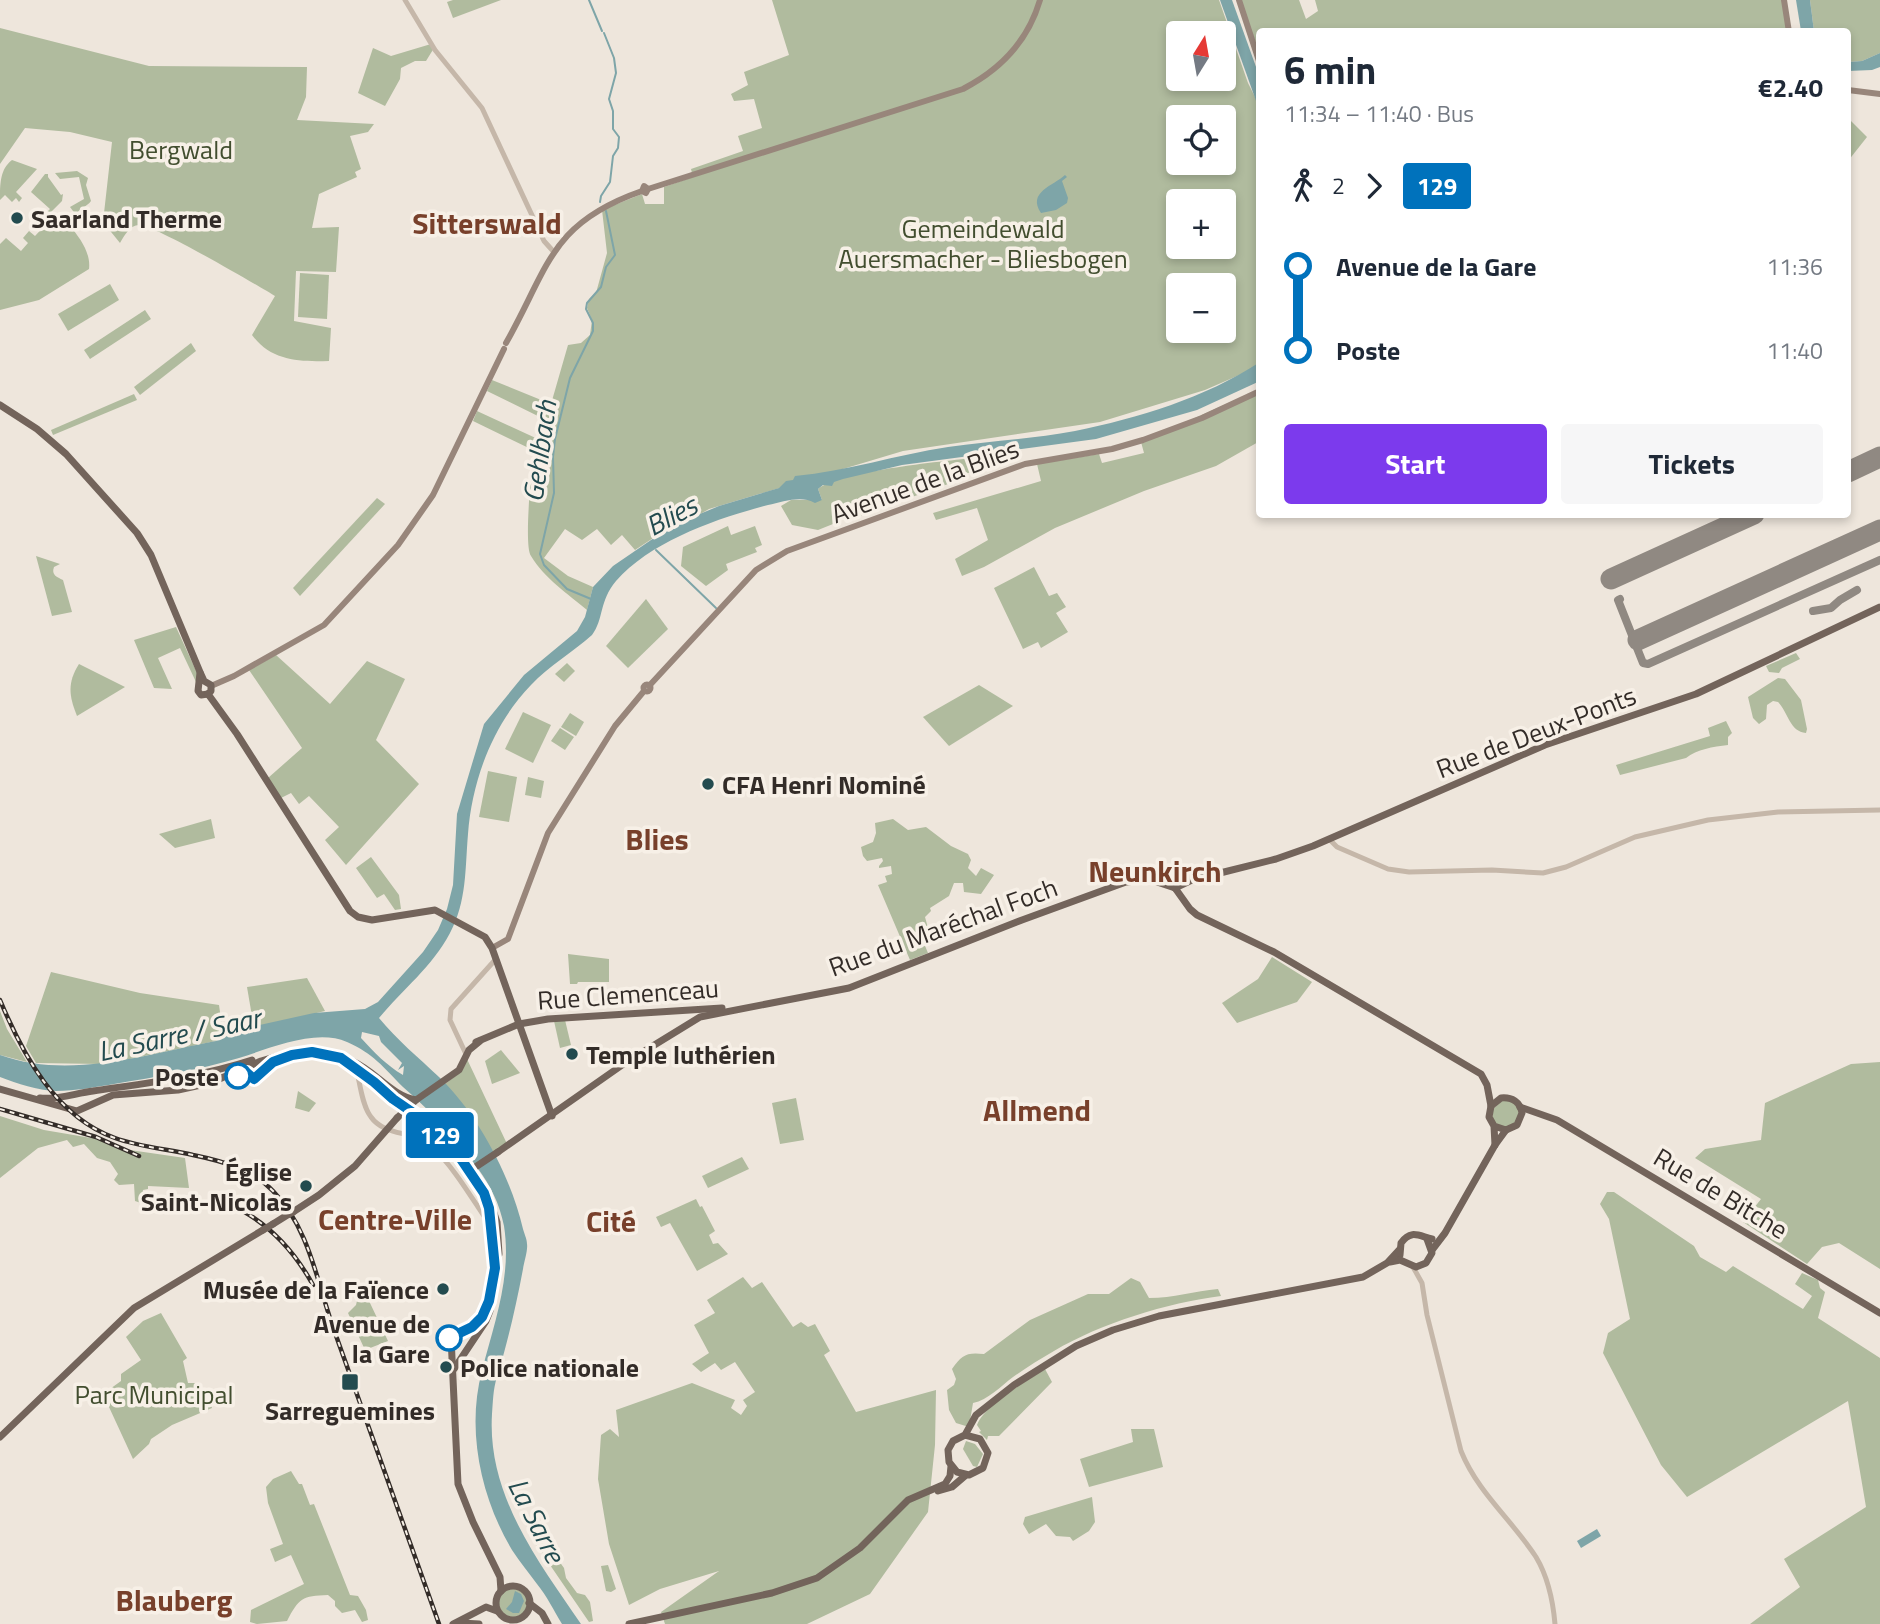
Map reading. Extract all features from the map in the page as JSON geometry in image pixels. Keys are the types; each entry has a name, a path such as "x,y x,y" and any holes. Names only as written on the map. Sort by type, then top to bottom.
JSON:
{"main road":[{"path":"208,694 198,692 197,687 234,676 324,625 398,545 433,495 553,251 573,229 617,200 962,89 987,75 1012,52 1027,30 1040,0"},
{"path":"1239,0 1256,52"},
{"path":"1784,0 1788,28"},
{"path":"1851,90 1880,94"},
{"name":"Avenue de la Blies","path":"492,948 508,939 542,845 615,726 646,688 757,570 787,551 1025,464 1112,449 1143,440 1202,418 1256,393"},
{"path":"0,405 37,429 59,449 92,480 138,533 151,555 208,694 237,734 346,907 358,917 372,920 431,909 485,937 492,948 493,962 507,991 552,1115"},
{"name":"Rue de Deux-Ponts","path":"1176,882 1270,861 1329,839 1545,745 1696,694 1880,607"},
{"name":"Rue du Maréchal Foch","path":"740,1009 849,988 1126,882 1176,882"},
{"path":"1176,882 1182,899 1197,915 1274,952 1475,1070 1485,1080 1488,1090 1491,1106 1489,1117 1494,1126 1495,1145"},
{"name":"Rue Clemenceau","path":"467,1049 519,1024 572,1017 740,1009"},
{"path":"464,1175 677,1030 713,1011"},
{"name":"Rue Clemenceau","path":"451,1076 462,1065 469,1050 480,1041"},
{"path":"0,1088 79,1108 107,1093 172,1081 277,1052 300,1049 331,1051 398,1093 416,1100"},
{"path":"0,1437 134,1308 307,1203 355,1166 416,1100 451,1076 467,1049"},
{"path":"0,1088 67,1109 84,1109 101,1099 121,1094 189,1088 261,1060 312,1052 336,1056 363,1069 393,1096 430,1121 476,1173 491,1204 498,1233 498,1265 491,1306 486,1321 463,1347 454,1369 458,1484 502,1580 499,1594 502,1617"},
{"path":"363,1069 393,1099 428,1123 459,1156 484,1193 495,1258 489,1301 480,1321 451,1337 463,1347"},
{"path":"36,1097 55,1098 172,1081"},
{"path":"1488,1090 1501,1098 1514,1100 1520,1107 1521,1120"},
{"path":"1491,1106 1501,1098"},
{"name":"Rue de Bitche","path":"1520,1107 1557,1120 1880,1313"},
{"path":"1387,1263 1403,1261 1413,1266 1426,1263 1506,1130 1515,1127 1521,1120 1538,1114"},
{"path":"1494,1126 1506,1130"},
{"path":"965,1435 974,1418 1040,1367 1076,1346 1114,1330 1173,1313 1356,1279 1369,1275 1387,1263 1399,1250 1403,1239 1410,1235 1418,1234 1427,1239 1441,1238"},
{"path":"1427,1239 1432,1250"},
{"path":"1399,1250 1403,1261"},
{"path":"454,1369 463,1347 460,1333"},
{"path":"926,1492 948,1489 966,1475 978,1472 988,1460 986,1447 977,1437 974,1425 981,1412"},
{"path":"632,1623 764,1595 817,1578 838,1566 860,1548 902,1504 945,1484 950,1476 949,1447 956,1439 965,1435 977,1437"},
{"path":"951,1466 966,1475"},
{"path":"494,1560 514,1587 523,1591 529,1603 546,1620"},
{"path":"466,1619 499,1594 514,1587"},
{"path":"525,1614 529,1603"},
{"path":"453,1624 486,1607 513,1622 525,1614 536,1614 546,1620"},
{"path":"453,1624 479,1624"}],"street":[{"path":"405,0 428,38 482,108 544,241 553,251"},
{"path":"1329,839 1337,847 1382,868 1394,870 1543,873 1566,867 1635,837 1708,820 1769,812 1880,810"},
{"path":"467,1049 460,1041 449,1014 493,962"},
{"path":"363,1069 358,1077 368,1112 381,1127 428,1143 464,1175 490,1221"},
{"path":"464,1175 467,1186"},
{"path":"1422,1283 1426,1263"},
{"path":"1413,1266 1422,1283 1430,1329 1461,1451 1469,1472 1534,1555 1548,1585 1555,1624"}],"green space":[{"path":"501,0 453,18 447,2"},
{"name":"Gemeindewald Auersmacher - Bliesbogen","path":"772,0 1219,0 1226,21 1166,21 1166,91 1236,91 1236,49 1256,99 1256,368 1205,390 1100,422 903,451 709,509 697,516 695,514 635,550 622,535 611,545 597,529 582,540 565,529 544,558 568,576 593,587 587,610 543,571 529,550 532,462 537,460 537,452 473,421 477,411 540,440 546,420 487,391 492,380 551,404 568,345 581,343 590,335 592,320 587,308 589,299 596,293 607,253 602,210 642,194 645,204 664,204 664,187 693,177 691,169 743,151 738,136 762,128 754,99 734,101 731,94 748,85 744,72 789,55"},
{"path":"1240,0 1299,0 1306,19 1318,11 1315,0 1782,0 1787,28 1256,28 1256,43"},
{"path":"1810,0 1880,0 1880,53 1862,61 1851,62 1851,28 1814,28"},
{"name":"Bergwald","path":"0,28 149,66 307,67 306,97 297,120 374,124 368,132 350,136 361,169 355,172 357,177 319,194 312,228 339,227 336,272 296,271 294,321 331,328 329,361 286,358 260,344 252,335 275,296 227,268 148,227 136,225 125,234 120,243 103,222 112,142 70,132 25,128 0,164"},
{"path":"431,44 434,48 426,61 415,61 401,68 400,79 385,106 358,93 373,48 391,56"},
{"path":"1851,121 1867,137 1851,157"},
{"path":"12,160 37,169 16,192 22,198 19,202 16,198 12,202 5,195 0,200 3,172"},
{"path":"77,171 88,178 86,185 91,201 76,215 70,207 84,199 79,177 60,179 55,173"},
{"path":"45,174 48,174 61,195 63,194 62,201 50,213 50,209 31,192"},
{"path":"51,219 56,224 70,226 74,231 87,252 89,269 39,300 0,310 0,244 6,238 21,251 28,243 23,238 29,231 35,236"},
{"path":"300,273 329,275 327,319 298,317"},
{"path":"110,284 119,300 68,331 58,314"},
{"path":"145,310 151,319 90,359 84,350"},
{"path":"191,343 196,351 140,395 134,387"},
{"path":"1256,391 1256,443 1216,466 1144,491 1055,528 962,576 955,559 988,540 977,508 936,520 933,513 1041,481 1037,464 1099,454 1102,463 1144,453 1141,442"},
{"path":"134,394 137,400 53,435 51,430"},
{"path":"982,457 984,468 965,474 962,479 851,519 847,508 836,513 833,524 818,530 792,525 781,506 791,500 822,500 818,489 849,477 896,467"},
{"path":"377,498 385,504 300,596 293,588"},
{"path":"728,526 731,535 755,526 762,545 755,548 757,552 726,564 728,570 706,586 681,566 683,547"},
{"path":"36,556 60,564 54,567 53,572 63,580 72,612 52,616"},
{"path":"1034,567 1049,596 1057,593 1066,607 1056,613 1068,632 1041,648 1038,642 1023,649 994,588"},
{"path":"646,599 668,629 628,668 606,646"},
{"path":"176,627 198,675 196,682 180,648 158,658 172,689 154,688 134,640"},
{"path":"1796,653 1800,659 1782,668 1779,673 1769,672 1766,666"},
{"path":"276,655 330,704 367,661 405,679 376,740 419,784 346,865 325,840 339,827 309,796 299,804 291,793 281,798 268,778 302,748 249,670"},
{"path":"567,663 575,671 564,682 555,674"},
{"path":"79,664 125,687 77,716 70,690 72,677"},
{"path":"1778,678 1785,679 1801,700 1806,733 1796,729 1778,702 1773,701 1767,705 1766,719 1759,724 1753,718 1748,697"},
{"path":"979,685 1013,706 949,746 923,717"},
{"path":"523,712 551,725 533,763 505,749"},
{"path":"570,713 584,722 576,736 561,727"},
{"path":"1726,721 1732,733 1728,737 1728,745 1620,775 1616,765 1710,736 1708,728"},
{"path":"560,728 574,737 565,750 551,741"},
{"path":"488,771 517,777 509,822 479,817"},
{"path":"528,777 544,781 541,798 525,795"},
{"path":"211,819 215,838 175,848 159,834"},
{"path":"893,819 908,830 926,827 951,846 968,854 971,860 968,868 976,876 981,868 994,875 981,894 964,892 963,883 954,883 949,896 930,908 931,911 925,917 928,928 923,940 928,953 910,960 878,885 887,882 885,876 892,874 891,866 879,868 882,858 867,861 861,847 873,842 875,823"},
{"path":"371,857 399,895 401,909 395,910 384,894 377,898 356,868"},
{"path":"568,954 609,959 609,982 570,984"},
{"path":"1272,957 1312,982 1297,1002 1237,1023 1222,1003 1258,979"},
{"path":"51,972 140,993 219,1005 223,1033 216,1041 100,1064 36,1063 26,1046"},
{"path":"307,978 325,1011 254,1028 247,987"},
{"path":"0,1011 7,1029 27,1062 0,1055"},
{"path":"565,1020 571,1045 560,1048 554,1021"},
{"path":"501,1050 520,1073 492,1084 485,1061"},
{"path":"467,1059 508,1146 495,1155 445,1084 457,1075"},
{"path":"1880,1062 1880,1269 1839,1243 1822,1247 1807,1264 1743,1222 1761,1199 1695,1158 1705,1149 1761,1140 1765,1103 1851,1064"},
{"path":"298,1091 316,1103 309,1112 295,1108"},
{"path":"796,1098 804,1140 780,1144 772,1103"},
{"path":"1503,1100 1513,1102 1520,1111 1518,1122 1502,1128 1493,1121 1492,1110"},
{"path":"0,1116 44,1130 103,1140 123,1149 185,1158 189,1188 148,1186 148,1189 143,1190 141,1203 135,1201 134,1184 119,1185 114,1180 118,1174 110,1162 97,1158 84,1144 73,1147 67,1140 38,1148 0,1178"},
{"path":"742,1157 749,1169 708,1188 702,1176"},
{"path":"1607,1192 1614,1192 1694,1246 1700,1257 1726,1272 1733,1266 1803,1309 1812,1296 1795,1284 1802,1273 1818,1280 1820,1288 1825,1292 1818,1318 1880,1358 1880,1624 1750,1624 1800,1587 1784,1559 1866,1507 1848,1401 1687,1497 1661,1465 1603,1353 1608,1333 1630,1319 1609,1219 1600,1204"},
{"path":"696,1199 715,1231 709,1235 713,1244 718,1243 728,1254 697,1271 670,1223 661,1227 656,1217"},
{"path":"743,1277 752,1288 762,1282 793,1327 801,1322 808,1327 815,1324 830,1351 824,1355 856,1412 936,1390 935,1445 928,1512 870,1594 807,1624 665,1624 661,1612 719,1571 660,1589 629,1605 609,1544 598,1479 601,1435 610,1429 619,1437 616,1410 692,1383 735,1400 731,1408 741,1415 747,1406 743,1400 755,1392 735,1362 721,1370 715,1363 701,1372 692,1364 709,1353 694,1325 715,1313 707,1300"},
{"path":"1131,1278 1140,1282 1149,1298 1218,1289 1221,1296 1135,1316 1072,1341 1023,1370 989,1396 973,1403 969,1427 956,1423 949,1410 947,1390 954,1385 956,1379 952,1369 962,1358 969,1354 984,1354 1030,1320 1088,1294 1109,1294"},
{"path":"361,1284 388,1341 365,1350 348,1313 356,1305"},
{"name":"Parc Municipal","path":"161,1313 187,1358 183,1361 188,1383 197,1383 201,1389 206,1389 212,1408 172,1425 151,1439 133,1459 103,1394 121,1381 121,1374 141,1360 126,1337 143,1321"},
{"path":"1045,1369 1052,1382 999,1436 988,1436 987,1440 979,1432 981,1431 977,1425 981,1417 1007,1394"},
{"path":"1131,1429 1154,1429 1163,1467 1089,1487 1080,1459 1133,1442"},
{"path":"966,1441 975,1444 983,1454 977,1467 973,1466 963,1449"},
{"path":"291,1471 299,1484 302,1484 310,1505 314,1504 350,1595 358,1596 368,1620 362,1622 355,1610 342,1613 328,1595 302,1600 287,1621 257,1624 250,1622 251,1610 304,1584 291,1555 275,1562 270,1549 283,1544 268,1503 266,1487 273,1479"},
{"path":"1092,1497 1095,1522 1089,1531 1073,1541 1070,1537 1056,1536 1046,1524 1029,1534 1023,1524 1025,1517"},
{"path":"526,1515 564,1568 566,1578 577,1593 585,1595 590,1602 593,1621 589,1622 535,1543 522,1516"},
{"path":"608,1565 616,1589 611,1592 606,1591 601,1566"},
{"path":"513,1589 523,1593 527,1603 523,1613 513,1617 503,1613 499,1603 503,1593"}],"water":[{"path":"1220,0 1232,0 1256,67 1256,101 1236,45 1236,21 1228,21"},
{"path":"1796,0 1810,0 1814,28 1801,28"},
{"path":"1880,53 1880,67 1851,71 1851,62 1862,61"},
{"path":"1065,175 1067,177 1062,181 1067,203 1056,210 1041,213 1037,200 1039,195"},
{"path":"1256,364 1256,383 1197,410 1096,439 902,465 843,479 834,482 832,486 823,485 818,489 822,500 815,503 798,499 768,505 686,533 647,554 616,581 607,596 592,635 531,685 495,735 474,793 464,885 456,921 435,957 379,1018 439,1077 467,1109 491,1147 518,1209 527,1249 512,1323 495,1386 493,1444 498,1472 518,1526 581,1624 562,1624 501,1530 479,1463 476,1440 477,1393 500,1300 506,1263 504,1226 500,1210 478,1168 429,1111 371,1056 334,1038 292,1041 193,1070 78,1090 42,1089 0,1077 0,1055 53,1065 108,1062 216,1041 223,1033 314,1013 365,1009 378,1002 423,952 438,930 447,909 453,885 457,814 484,724 524,675 577,631 585,617 593,587 613,566 683,521 719,506 779,488 795,476 948,447 1043,436 1099,426 1147,413 1217,386","holes":["362,1032 379,1036 381,1042 402,1063 398,1070 404,1066 403,1075 376,1054 361,1038"]},
{"path":"1597,1529 1601,1536 1581,1548 1577,1541"},
{"path":"515,1591 521,1594 524,1601 519,1613 506,1609 512,1602"}],"waterway":[{"name":"Gehlbach","path":"589,0 602,31"},
{"name":"Gehlbach","path":"600,202 610,182 613,156 618,148 619,137 613,129 613,111 609,99 616,73 614,58 604,33"},
{"name":"Gehlbach","path":"591,599 567,589 544,565 540,554 554,493 555,439 570,378 593,331 593,323 586,309 587,303 601,287 606,267 615,255 606,211"},
{"path":"656,550 716,608"}],"taxiway":[{"path":"1620,599 1618,600 1643,663 1648,664 1880,560"},
{"path":"1813,611 1831,608 1857,590"}],"runway":[{"path":"1851,471 1880,457"},
{"path":"1611,579 1745,518"},
{"path":"1638,640 1880,530"}],"railway":[{"path":"0,1000 19,1042 44,1082 75,1115 94,1128 124,1141 204,1157 236,1167 265,1183 286,1206 311,1257 334,1330 439,1624"},
{"path":"0,1109 96,1137 139,1156"},
{"path":"241,1210 282,1242 313,1285"}],"bus line":[{"name":"129","path":"238,1076 247,1073 254,1079 273,1062 292,1055 312,1052 336,1056 351,1063 393,1099 428,1123 459,1156 484,1193 489,1208 495,1268 489,1301 480,1321 449,1338"}],"place":[{"name":"Saarland Therme","path":"17,218"},
{"name":"CFA Henri Nominé","path":"708,784"},
{"name":"Temple luthérien","path":"572,1054"},
{"name":"Poste","path":"238,1076"},
{"name":"Église Saint-Nicolas","path":"306,1186"},
{"name":"Musée de la Faïence","path":"443,1289"},
{"name":"Avenue de la Gare","path":"449,1338"},
{"name":"Police nationale","path":"446,1367"},
{"name":"Sarreguemines","path":"350,1382"}],"district":[{"name":"Sitterswald","path":"487,223"},
{"name":"Blies","path":"657,839"},
{"name":"Neunkirch","path":"1155,871"},
{"name":"Allmend","path":"1037,1110"},
{"name":"Centre-Ville","path":"395,1219"},
{"name":"Cité","path":"611,1221"},
{"name":"Blauberg","path":"174,1600"}],"water label":[{"name":"La Sarre / Saar","path":"179,1034"},
{"name":"La Sarre","path":"537,1520"}]}
